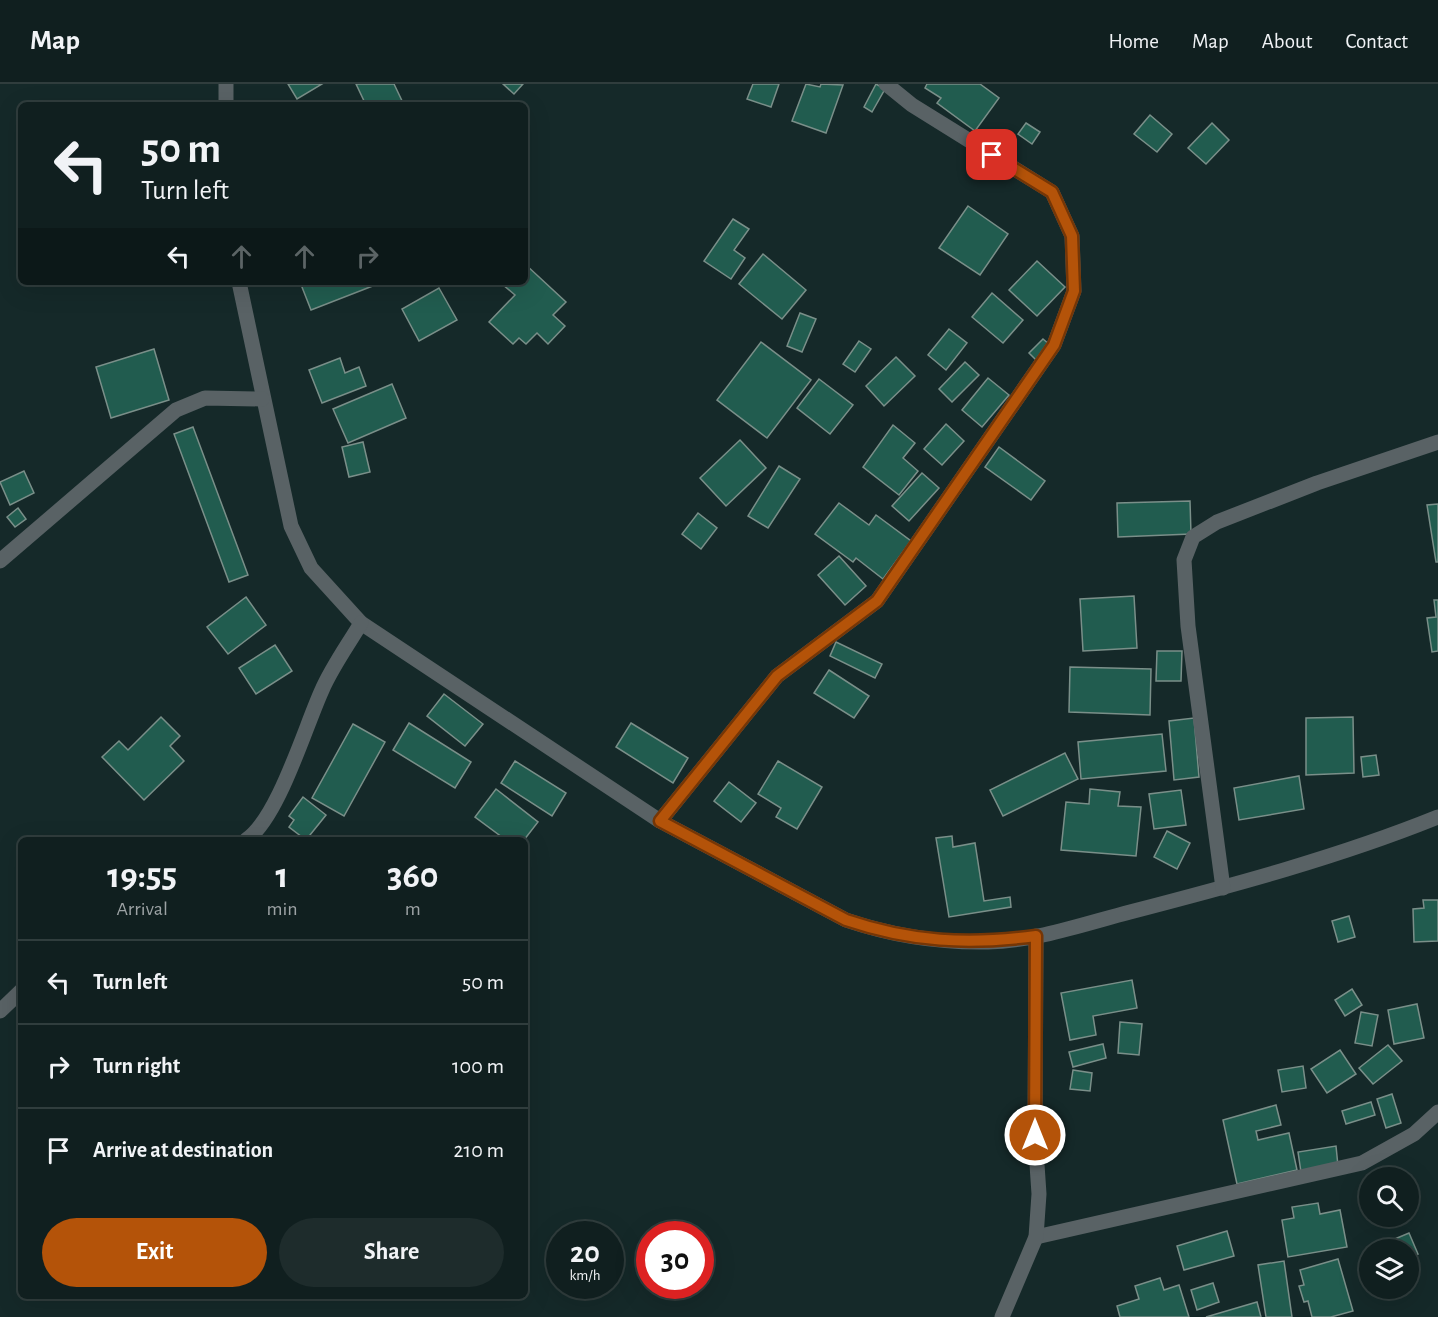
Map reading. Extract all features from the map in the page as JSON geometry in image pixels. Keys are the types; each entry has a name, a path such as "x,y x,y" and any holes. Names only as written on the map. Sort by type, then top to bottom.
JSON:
{"street":[{"path":"226,84 226,102"},
{"path":"660,821 777,676 877,601 1054,345 1074,291 1072,236 1052,192 912,105 886,84"},
{"path":"240,285 262,399 291,526 299,548 311,568 361,623 660,821 846,920 879,931 929,940 990,942 1036,936 1223,888 1385,838 1438,817"},
{"path":"0,561 176,410 205,398 262,399"},
{"path":"1223,888 1188,626 1184,560 1193,537 1228,517 1438,442"},
{"path":"250,837 275,802 322,688 361,623"},
{"path":"1002,1317 1036,1237 1039,1194 1035,1135 1036,936"},
{"path":"0,1011 18,994"},
{"path":"1036,1237 1362,1164 1414,1134 1438,1112"}],"building":[{"path":"288,84 322,84 297,99"},
{"path":"356,84 394,84 403,102 365,102"},
{"path":"503,84 523,84 514,94"},
{"path":"753,84 779,84 771,107 747,99"},
{"path":"806,84 820,87 821,84 843,85 826,133 792,121"},
{"path":"876,84 885,89 872,112 864,107"},
{"path":"927,84 980,84 999,98 975,131 937,103 941,98 925,88"},
{"path":"1150,115 1172,134 1157,152 1134,134"},
{"path":"1026,123 1040,132 1032,144 1018,134"},
{"path":"1212,123 1229,140 1206,164 1188,148"},
{"path":"968,206 1008,234 980,275 939,248"},
{"path":"733,219 749,229 734,250 745,258 731,279 704,261"},
{"path":"763,254 806,290 782,319 739,284"},
{"path":"1037,261 1065,287 1037,316 1009,290"},
{"path":"528,267 566,302 553,315 565,326 548,344 537,333 526,344 519,338 513,344 489,322 515,295 503,285 528,285"},
{"path":"301,285 375,285 311,310"},
{"path":"439,288 457,320 419,341 402,309"},
{"path":"992,293 1023,320 1003,343 972,317"},
{"path":"800,313 816,319 802,352 787,346"},
{"path":"949,329 967,343 946,370 928,355"},
{"path":"1043,339 1050,345 1036,360 1029,353"},
{"path":"859,341 871,349 855,372 843,364"},
{"path":"761,342 811,380 767,438 717,400"},
{"path":"154,349 169,400 111,418 96,367"},
{"path":"896,357 915,376 884,406 866,386"},
{"path":"340,358 345,373 359,367 366,386 322,403 309,370"},
{"path":"965,362 979,375 952,402 939,389"},
{"path":"988,378 1009,395 982,427 962,410"},
{"path":"819,379 853,405 830,434 797,408"},
{"path":"392,384 406,418 348,443 333,409"},
{"path":"946,424 964,441 942,465 924,449"},
{"path":"893,425 915,443 903,458 918,471 899,495 863,467"},
{"path":"193,427 248,575 229,582 174,434"},
{"path":"740,440 766,468 726,506 700,478"},
{"path":"363,442 370,472 349,477 342,447"},
{"path":"999,447 1045,481 1031,500 985,467"},
{"path":"779,466 800,479 768,528 748,516"},
{"path":"24,471 34,493 10,505 0,482"},
{"path":"922,473 939,488 909,521 892,506"},
{"path":"1190,501 1191,534 1118,537 1117,503"},
{"path":"839,503 869,525 876,515 911,541 883,579 856,558 853,562 815,534"},
{"path":"1438,504 1438,562 1436,562 1427,505"},
{"path":"18,508 26,519 15,527 7,517"},
{"path":"698,513 717,528 701,549 682,534"},
{"path":"839,556 866,586 845,605 818,575"},
{"path":"1134,596 1137,648 1083,651 1080,599"},
{"path":"246,597 266,625 228,654 207,627"},
{"path":"1434,600 1438,600 1438,651 1432,652 1427,618 1436,617"},
{"path":"836,642 882,664 875,678 830,656"},
{"path":"275,645 292,671 256,694 239,668"},
{"path":"1157,651 1182,651 1181,681 1156,681"},
{"path":"1070,667 1151,669 1150,715 1069,712"},
{"path":"829,670 869,696 854,718 814,693"},
{"path":"444,694 483,724 465,746 427,716"},
{"path":"161,717 180,736 170,746 184,761 144,800 102,757 119,741 128,750"},
{"path":"1353,717 1354,773 1306,775 1306,718"},
{"path":"1194,718 1199,777 1174,780 1169,721"},
{"path":"409,723 471,762 455,788 393,750"},
{"path":"631,723 688,758 673,783 616,747"},
{"path":"353,724 385,742 344,816 312,798"},
{"path":"1162,734 1166,771 1081,779 1078,742"},
{"path":"1065,753 1078,779 1003,816 990,790"},
{"path":"1376,755 1379,775 1363,777 1361,757"},
{"path":"515,761 566,793 552,816 501,783"},
{"path":"778,761 822,787 797,829 776,817 781,808 758,794"},
{"path":"1299,776 1304,809 1239,820 1234,788"},
{"path":"729,782 756,803 741,822 714,801"},
{"path":"496,789 538,822 526,837 502,837 475,817"},
{"path":"1090,789 1120,792 1118,806 1141,807 1136,856 1061,850 1066,802 1089,804"},
{"path":"1181,790 1186,825 1154,829 1149,794"},
{"path":"303,797 326,815 308,837 302,837 289,827 294,820 289,816"},
{"path":"1167,831 1190,843 1177,869 1154,857"},
{"path":"952,836 953,847 975,843 984,901 1010,897 1011,907 949,917 936,838"},
{"path":"1423,900 1438,900 1438,941 1414,942 1413,909 1424,908"},
{"path":"1349,916 1355,937 1338,942 1332,921"},
{"path":"1132,980 1137,1008 1093,1016 1096,1035 1070,1040 1061,993"},
{"path":"1352,989 1362,1005 1345,1016 1335,1000"},
{"path":"1417,1004 1424,1038 1394,1044 1388,1010"},
{"path":"1361,1012 1378,1015 1372,1046 1355,1043"},
{"path":"1120,1022 1142,1024 1139,1055 1118,1053"},
{"path":"1103,1044 1106,1058 1073,1067 1069,1052"},
{"path":"1388,1045 1402,1061 1373,1084 1359,1068"},
{"path":"1340,1050 1356,1074 1327,1093 1311,1069"},
{"path":"1303,1066 1306,1088 1282,1092 1278,1070"},
{"path":"1073,1070 1092,1073 1090,1091 1070,1089"},
{"path":"1392,1094 1401,1123 1386,1128 1377,1099"},
{"path":"1371,1102 1375,1115 1346,1124 1342,1111"},
{"path":"1276,1105 1281,1125 1256,1131 1258,1140 1289,1133 1297,1170 1237,1184 1223,1120"},
{"path":"1336,1146 1338,1166 1301,1172 1298,1152"},
{"path":"1318,1203 1320,1214 1340,1210 1347,1247 1288,1257 1282,1220 1294,1218 1292,1207"},
{"path":"1227,1231 1234,1256 1184,1270 1177,1246"},
{"path":"1409,1233 1412,1239 1395,1239"},
{"path":"1338,1259 1353,1311 1331,1317 1312,1317 1308,1301 1304,1302 1299,1286 1304,1285 1300,1270"},
{"path":"1284,1261 1292,1317 1266,1317 1258,1265"},
{"path":"1160,1278 1164,1290 1179,1285 1189,1317 1120,1317 1117,1306 1139,1299 1135,1286"},
{"path":"1213,1283 1219,1302 1197,1310 1191,1290"},
{"path":"1257,1302 1261,1317 1206,1317"}],"route":[{"path":"992,155 1052,192 1072,236 1074,291 1054,345 877,601 777,676 660,821 846,920 879,931 929,940 990,942 1036,936 1035,1135"}]}
